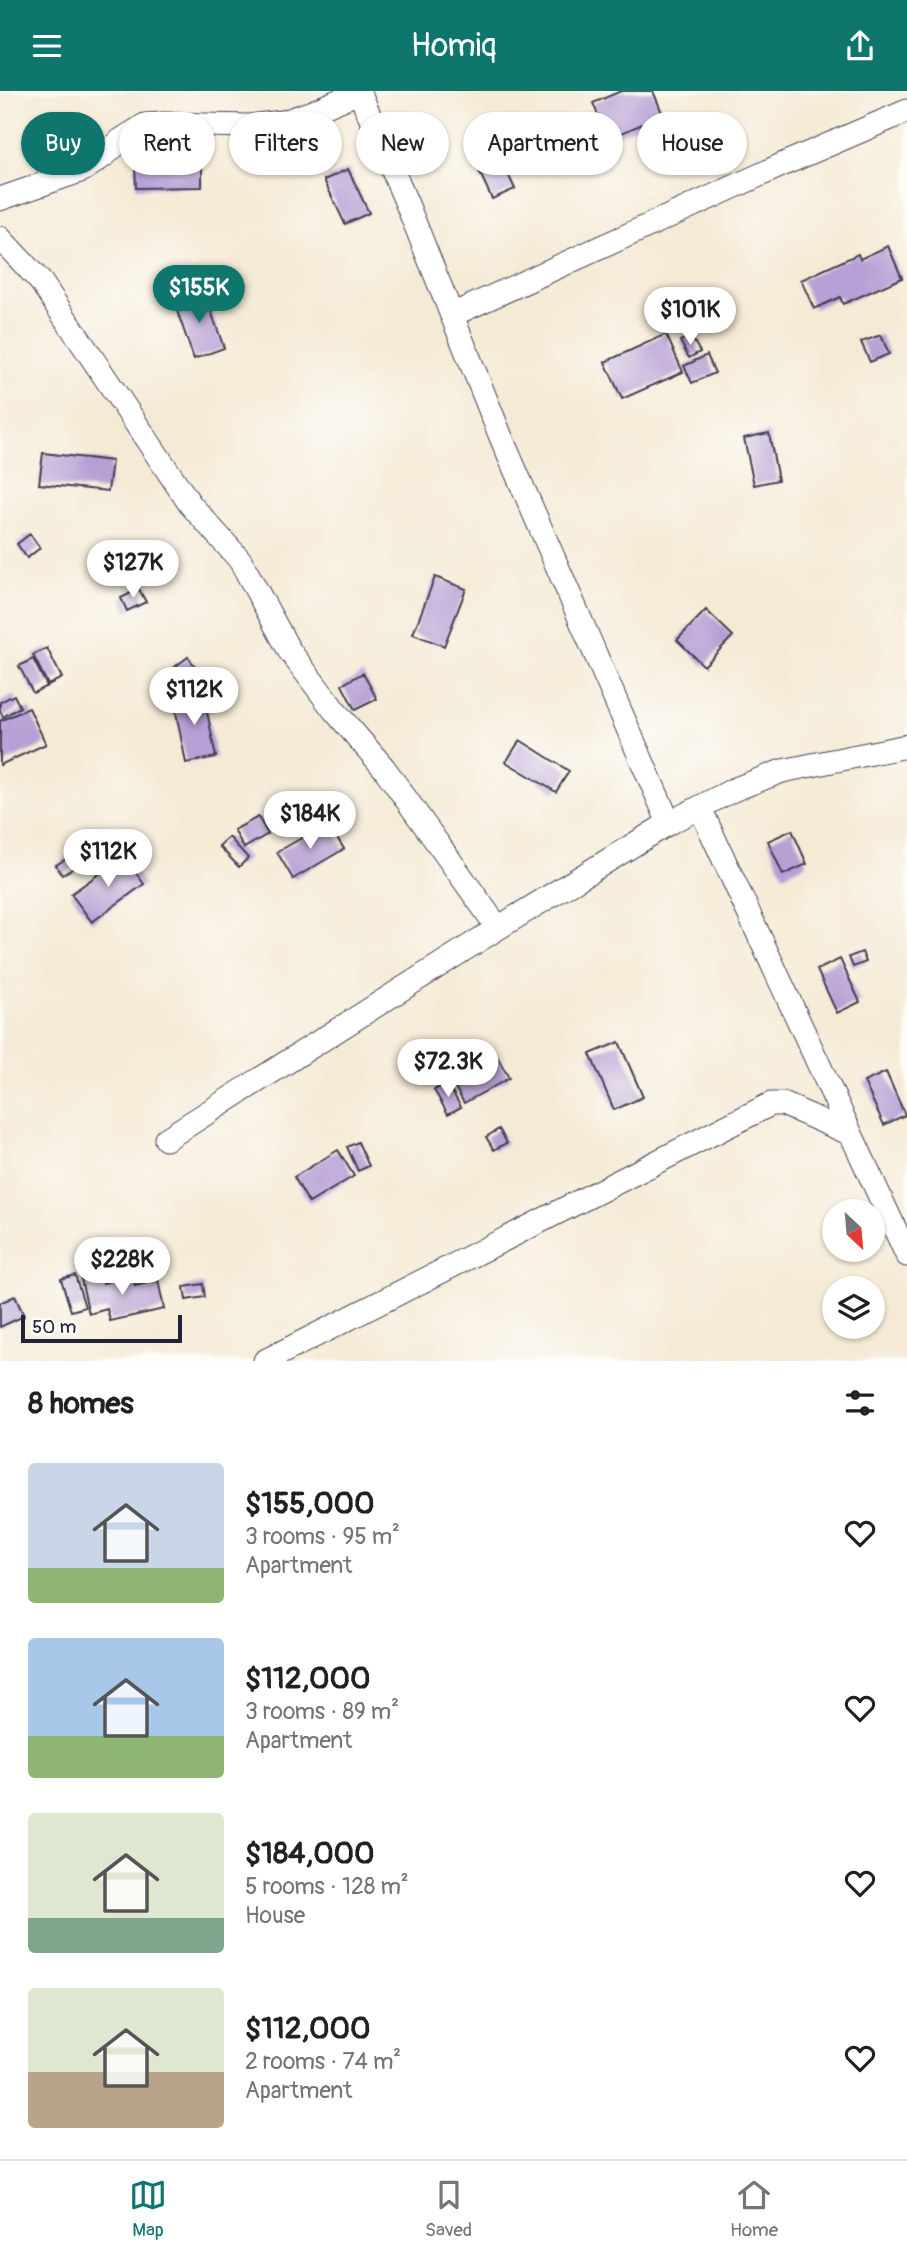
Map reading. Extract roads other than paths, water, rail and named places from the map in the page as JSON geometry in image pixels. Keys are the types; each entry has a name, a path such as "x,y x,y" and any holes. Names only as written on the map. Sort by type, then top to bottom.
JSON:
{"street":[{"path":"0,199 83,170 145,125 249,127 283,122 359,92 503,442 669,823"},
{"path":"452,315 907,111"},
{"path":"0,238 41,282 190,504 240,560 289,650 334,710 384,768 498,928"},
{"path":"166,1139 669,823 743,786 782,771 907,746"},
{"path":"699,808 907,1255"},
{"path":"265,1361 771,1104 783,1104 851,1134"}]}
